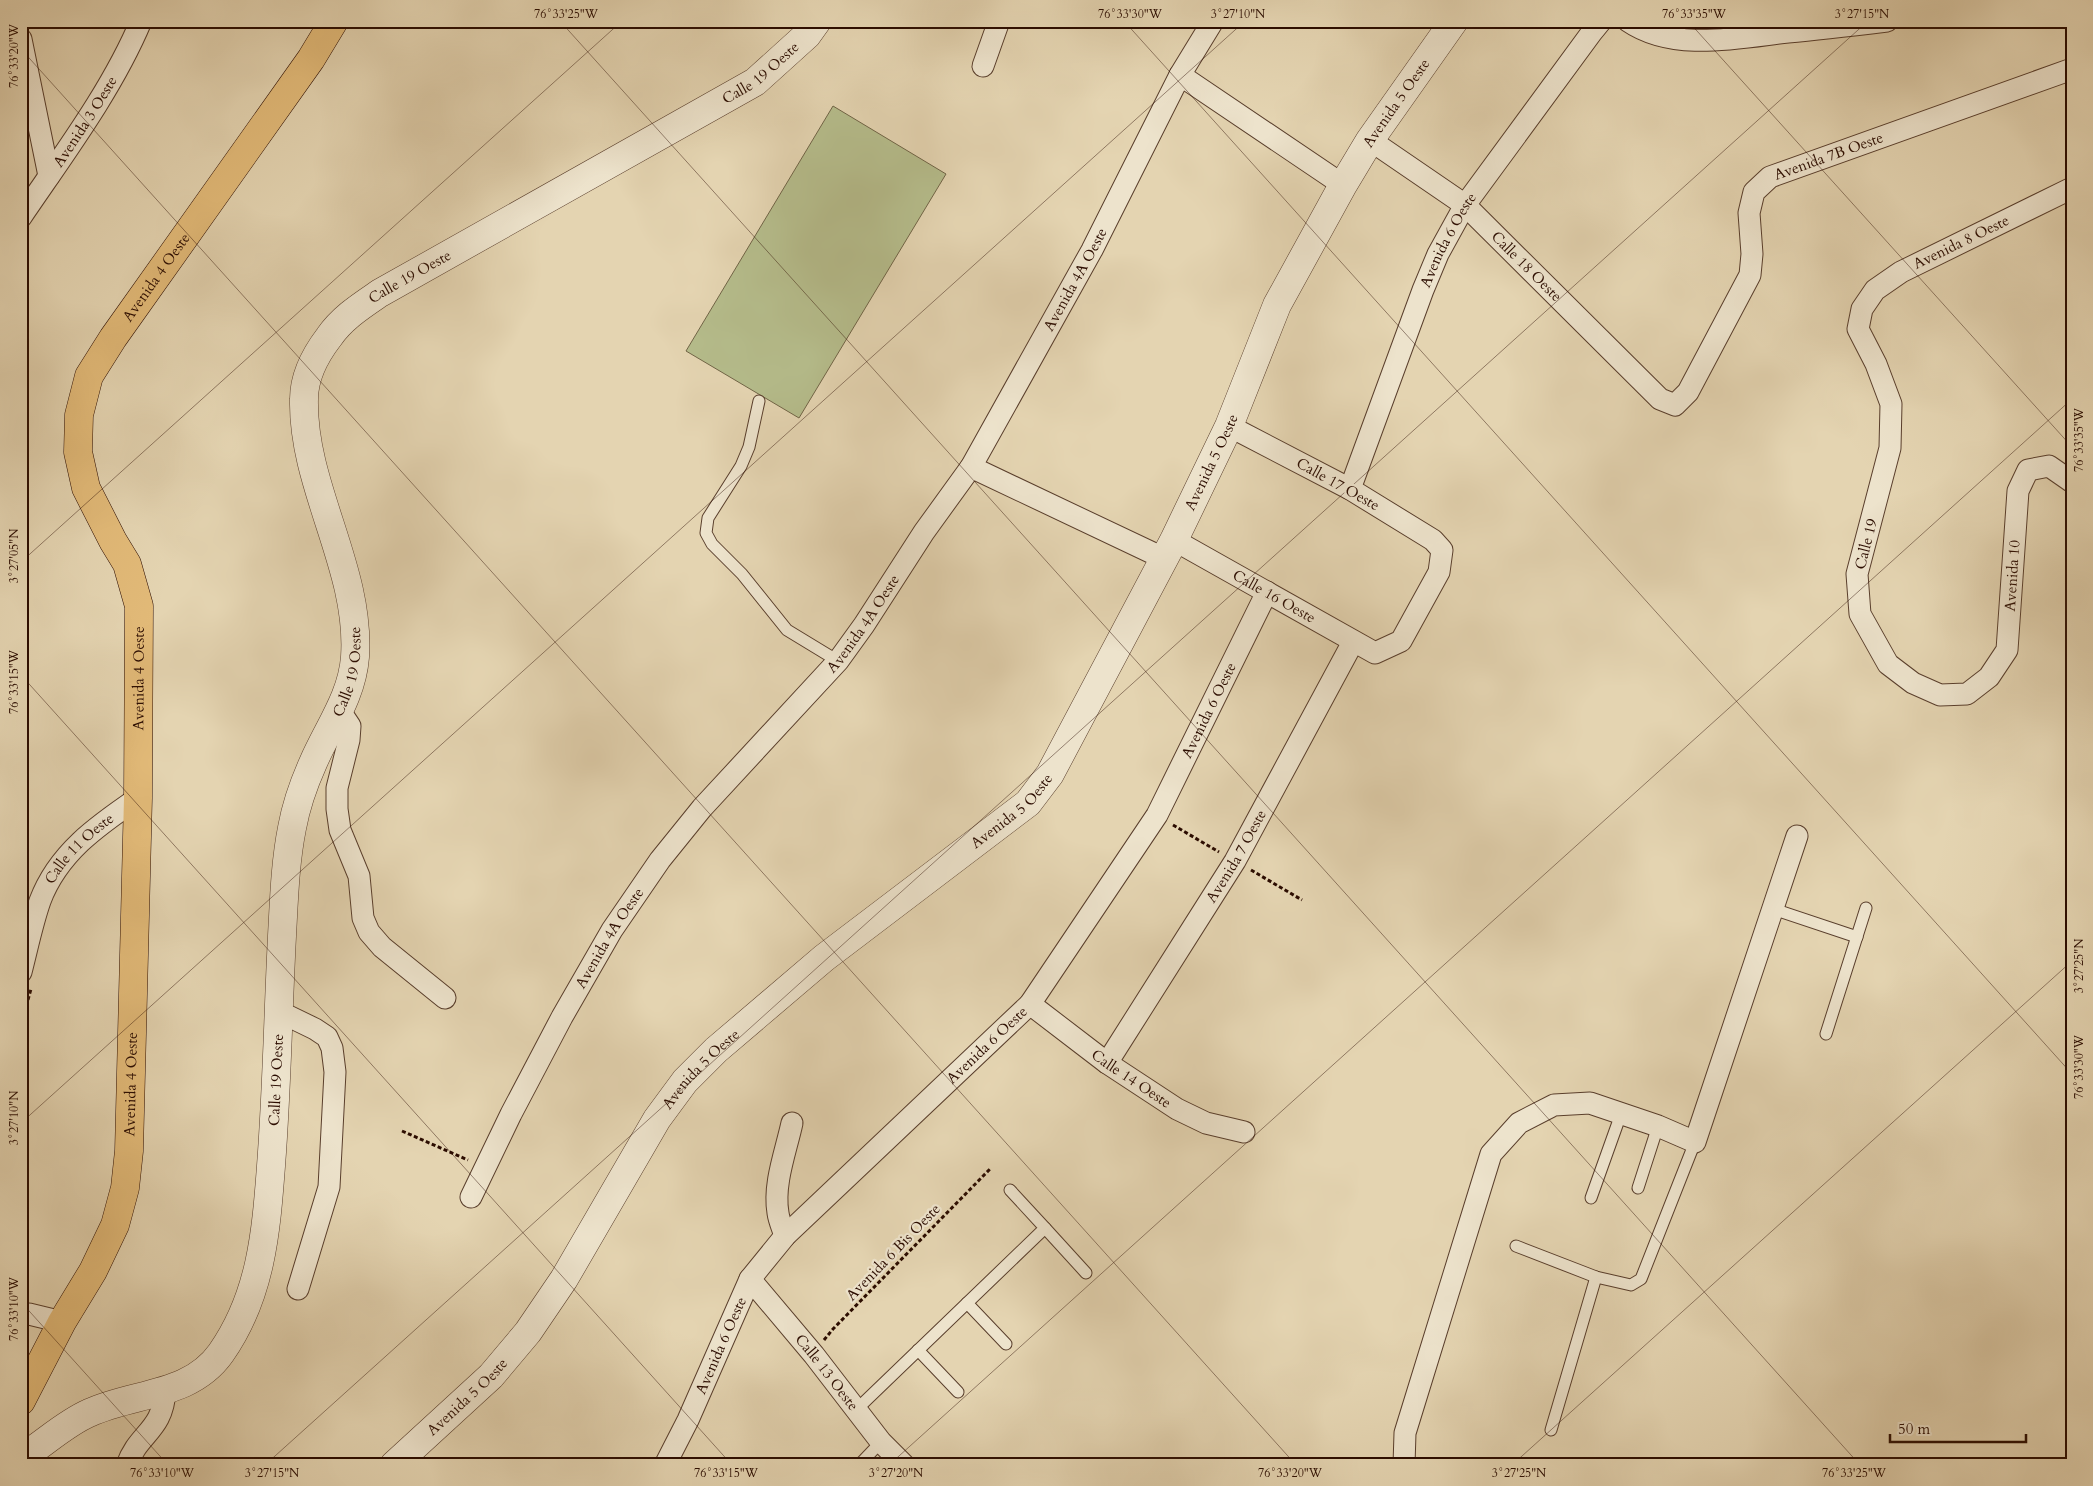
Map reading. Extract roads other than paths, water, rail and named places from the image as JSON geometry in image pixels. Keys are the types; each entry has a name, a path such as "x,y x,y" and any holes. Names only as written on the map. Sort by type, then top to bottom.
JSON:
{"main road":[{"name":"Avenida 4 Oeste","path":"21,1401 62,1322 93,1272 105,1247 114,1225 126,1180 129,1151 138,798 139,606 127,564 113,542 86,488 78,452 79,415 89,376 113,338 311,59 334,21"}],"street":[{"name":"Avenida 3 Oeste","path":"21,217 129,50 141,21"},
{"name":"Calle 19 Oeste","path":"21,1458 86,1414 128,1399 165,1391 192,1380 212,1365 234,1331 252,1297 268,1209 278,1064 278,1011 286,870 292,827 313,763 340,711 352,676 355,659 353,615 343,570 307,437 304,397 306,381 313,364 328,337 360,307 412,274 755,82 806,35 817,21"},
{"path":"983,66 999,21"},
{"name":"Avenida 4A Oeste","path":"471,1197 510,1114 612,930 702,808 838,661 924,532 971,467 1092,250 1180,75 1213,21"},
{"name":"Avenida 5 Oeste","path":"394,1465 491,1376 528,1332 564,1279 657,1119 685,1081 716,1050 824,958 956,860 1028,803 1050,774 1169,548 1229,426 1277,305 1370,140 1454,21"},
{"path":"1628,21 1635,26 1668,37 1712,41 1887,21"},
{"name":"Avenida 6 Oeste","path":"1350,489 1438,254 1465,205 1590,25"},
{"path":"21,39 49,176"},
{"name":"Avenida 7B Oeste","path":"1674,405 1688,392 1750,275 1752,254 1749,213 1754,192 1770,177 2072,69"},
{"path":"1180,75 1343,185"},
{"name":"Calle 18 Oeste","path":"1370,140 1465,205 1660,399 1674,405"},
{"name":"Avenida 8 Oeste","path":"1862,309 1875,290 1901,272 2072,188"},
{"name":"Calle 19","path":"1862,309 1858,329 1876,364 1891,404 1890,448 1857,574 1860,614 1888,664 1913,683 1940,696 1967,694 1989,678"},
{"name":"Calle 17 Oeste","path":"1229,426 1350,489 1434,540 1442,550 1439,572 1401,641 1375,653"},
{"name":"Avenida 10","path":"1989,678 2008,650 2018,491 2028,470 2049,466 2072,482"},
{"name":"Calle 16 Oeste","path":"971,467 1169,548 1267,592 1375,653"},
{"name":"Avenida 6 Oeste","path":"665,1465 688,1420 750,1279 785,1236 1030,1004 1157,815 1267,592"},
{"name":"Avenida 7 Oeste","path":"1107,1063 1235,861 1353,642"},
{"path":"340,711 350,726 349,740 337,788 337,809 340,830 359,876 363,918 369,932 382,947 446,998"},
{"name":"Calle 11 Oeste","path":"26,980 40,901 55,872 77,843 138,798"},
{"path":"1404,1465 1405,1433 1491,1154 1519,1123 1554,1105 1590,1103 1658,1126 1695,1142 1797,836"},
{"name":"Calle 14 Oeste","path":"1030,1004 1107,1063 1177,1108 1206,1123 1244,1132"},
{"path":"278,1011 315,1029 327,1038 332,1048 335,1072 329,1187 298,1289"},
{"path":"785,1236 778,1212 778,1192 792,1123"},
{"name":"Calle 13 Oeste","path":"750,1279 814,1355 881,1442 904,1465"},
{"path":"21,1314 29,1314 62,1322"},
{"path":"127,1465 138,1444 161,1417 165,1391"}],"lane":[{"path":"758,401 749,447 741,466 708,518 706,533 712,544 742,574 787,630 838,661"},
{"path":"1773,908 1857,937"},
{"path":"1826,1034 1866,908"},
{"path":"1591,1198 1621,1114"},
{"path":"1638,1188 1658,1126"},
{"path":"1516,1246 1596,1277 1631,1285 1641,1279 1695,1142"},
{"path":"1010,1190 1086,1273"},
{"path":"856,1410 1045,1228"},
{"path":"1551,1430 1596,1277"},
{"path":"967,1303 1006,1344"},
{"path":"918,1350 958,1392"},
{"path":"858,1465 881,1442"}]}
